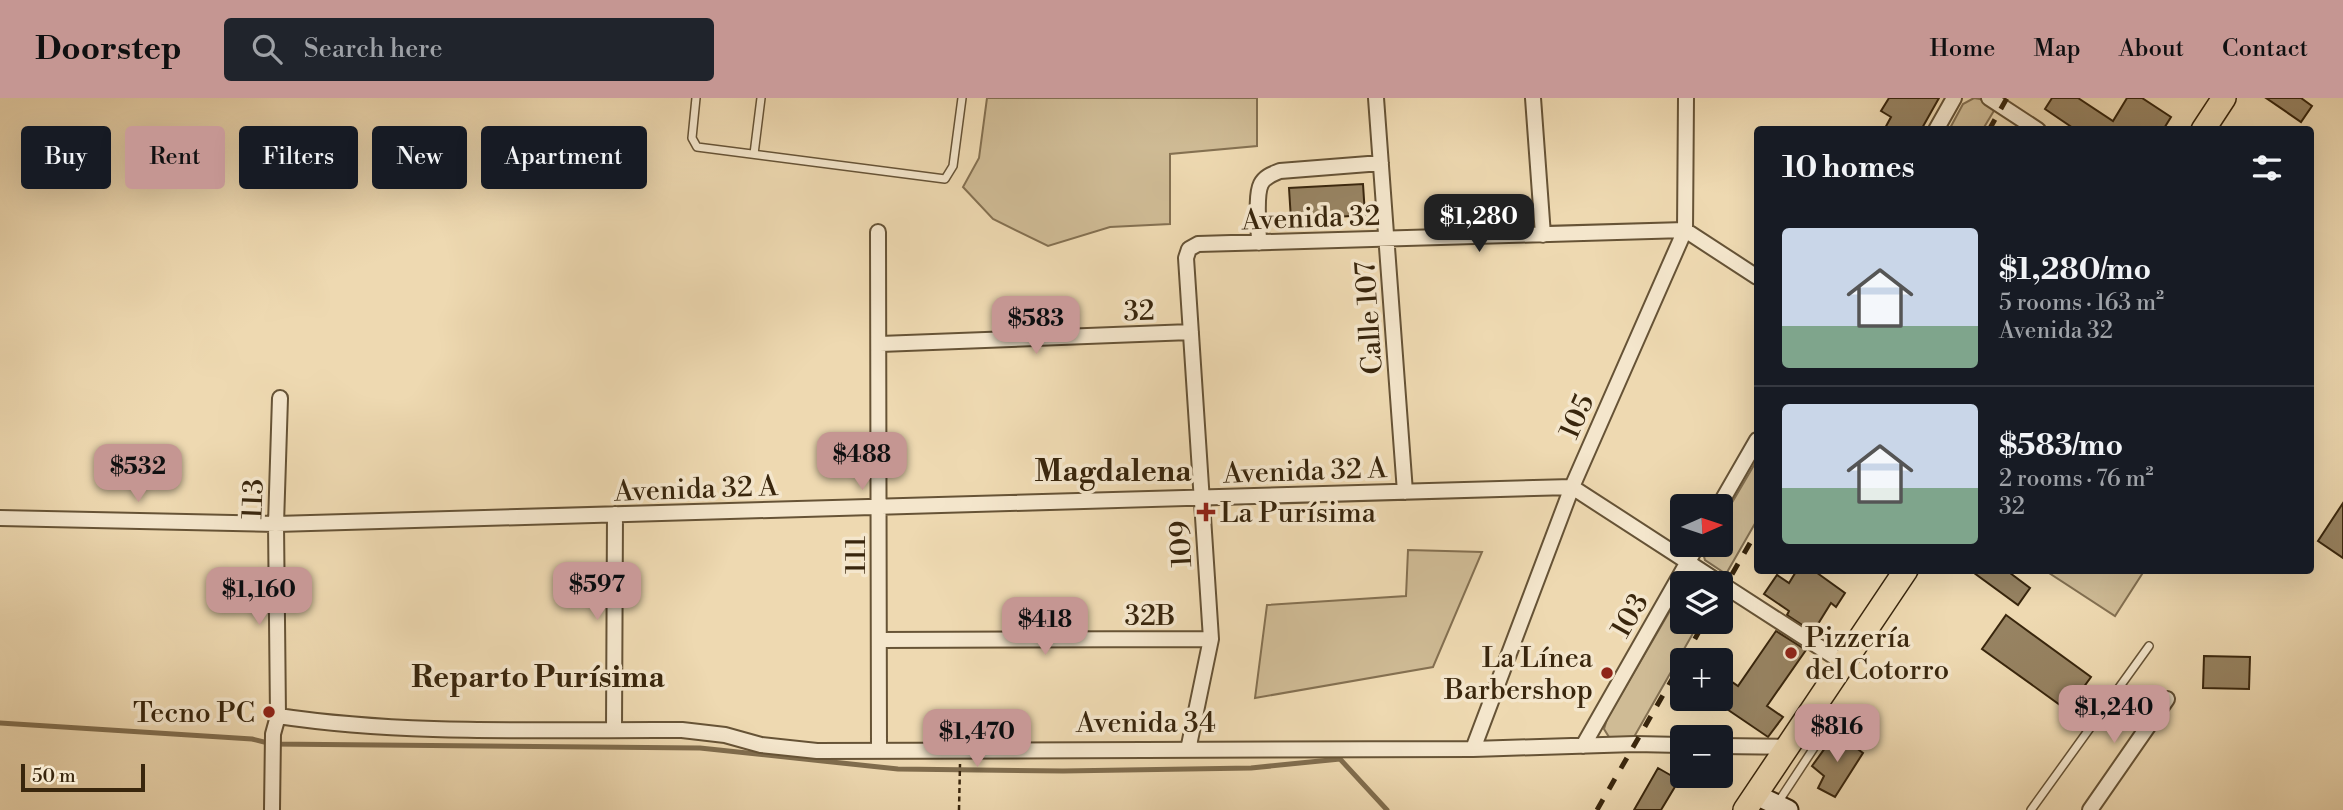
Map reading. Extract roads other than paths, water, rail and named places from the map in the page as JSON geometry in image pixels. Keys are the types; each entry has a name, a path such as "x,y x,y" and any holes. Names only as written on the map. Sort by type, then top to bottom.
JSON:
{"main road":[{"path":"2206,126 2224,98"},
{"path":"1766,805 1790,747 1903,574"}],"street":[{"name":"Calle 107","path":"1376,98 1405,492"},
{"path":"1533,98 1543,235"},
{"name":"105","path":"1474,748 1572,487 1685,230 1686,98"},
{"path":"1938,126 1954,98"},
{"path":"1990,98 2032,126"},
{"path":"1259,243 1259,195 1261,184 1269,175 1280,171 1381,163"},
{"path":"1685,230 1754,275"},
{"name":"Avenida 32","path":"1189,249 1198,244 1685,230"},
{"name":"111","path":"878,232 879,751"},
{"name":"109","path":"1188,750 1211,639 1186,258 1189,249"},
{"name":"32","path":"880,344 1191,332"},
{"name":"113","path":"272,810 273,734 278,716 276,524 280,398"},
{"path":"1727,494 1754,445"},
{"path":"1572,487 1702,571"},
{"name":"Avenida 32 A","path":"0,518 276,524 1572,487"},
{"path":"614,729 615,514"},
{"name":"103","path":"1583,746 1691,557"},
{"path":"1733,591 1844,663"},
{"name":"32B","path":"880,640 1211,639"},
{"path":"2090,810 2167,699"},
{"name":"Avenida 34","path":"278,716 389,728 682,730 725,735 761,745 817,751 1670,745"},
{"path":"1733,746 1790,747"}],"lane":[{"path":"696,98 692,138 697,146 945,179 953,166 962,98"},
{"path":"754,154 761,98"},
{"path":"2031,810 2149,646"},
{"path":"1766,805 1825,731 1828,717 1825,693"}],"waterway":[{"path":"0,723 252,739 272,744 700,748 898,769 1063,771 1251,768 1340,759 1387,810"}],"railway":[{"path":"1991,126 2007,98"},
{"path":"1733,573 1754,536"},
{"path":"1690,648 1698,634"},
{"path":"1597,810 1670,683"}],"place":[{"name":"La Purísima","path":"1206,512"},
{"name":"Pizzería del Cotorro","path":"1791,653"},
{"name":"La Línea Barbershop","path":"1607,673"},
{"name":"Tecno PC","path":"269,712"}],"district":[{"name":"Magdalena","path":"1113,471"},
{"name":"Reparto Purísima","path":"538,677"}]}
